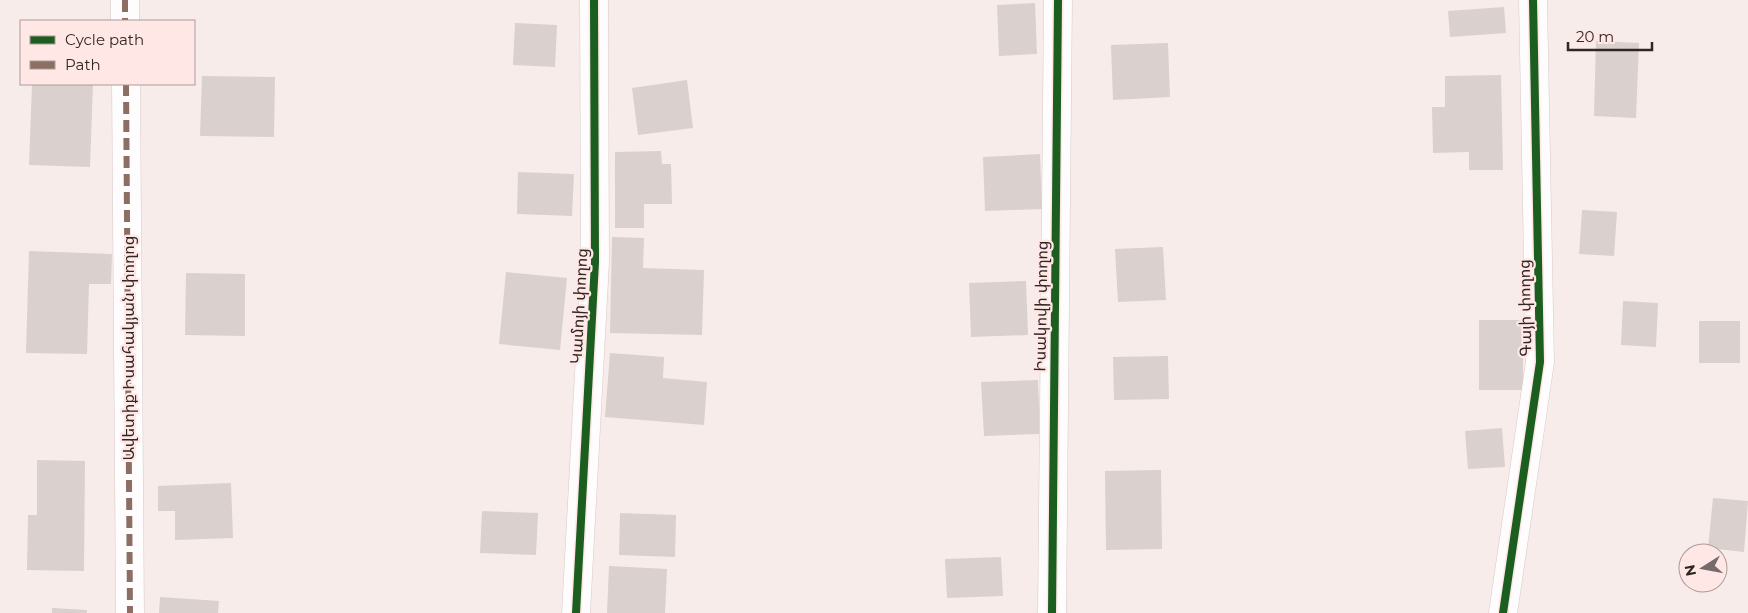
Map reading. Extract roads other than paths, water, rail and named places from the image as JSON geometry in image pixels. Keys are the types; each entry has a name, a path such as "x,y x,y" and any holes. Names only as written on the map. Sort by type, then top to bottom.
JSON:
{"street":[{"path":"125,0 125,20"},
{"name":"Կամոյի փողոց","path":"576,613 595,262 594,0"},
{"name":"Իսակովի փողոց","path":"1052,613 1058,0"},
{"name":"Գայի փողոց","path":"1503,613 1540,362 1533,0"},
{"name":"Ավետիք Իսահակյան փողոց","path":"126,85 130,613"}]}
